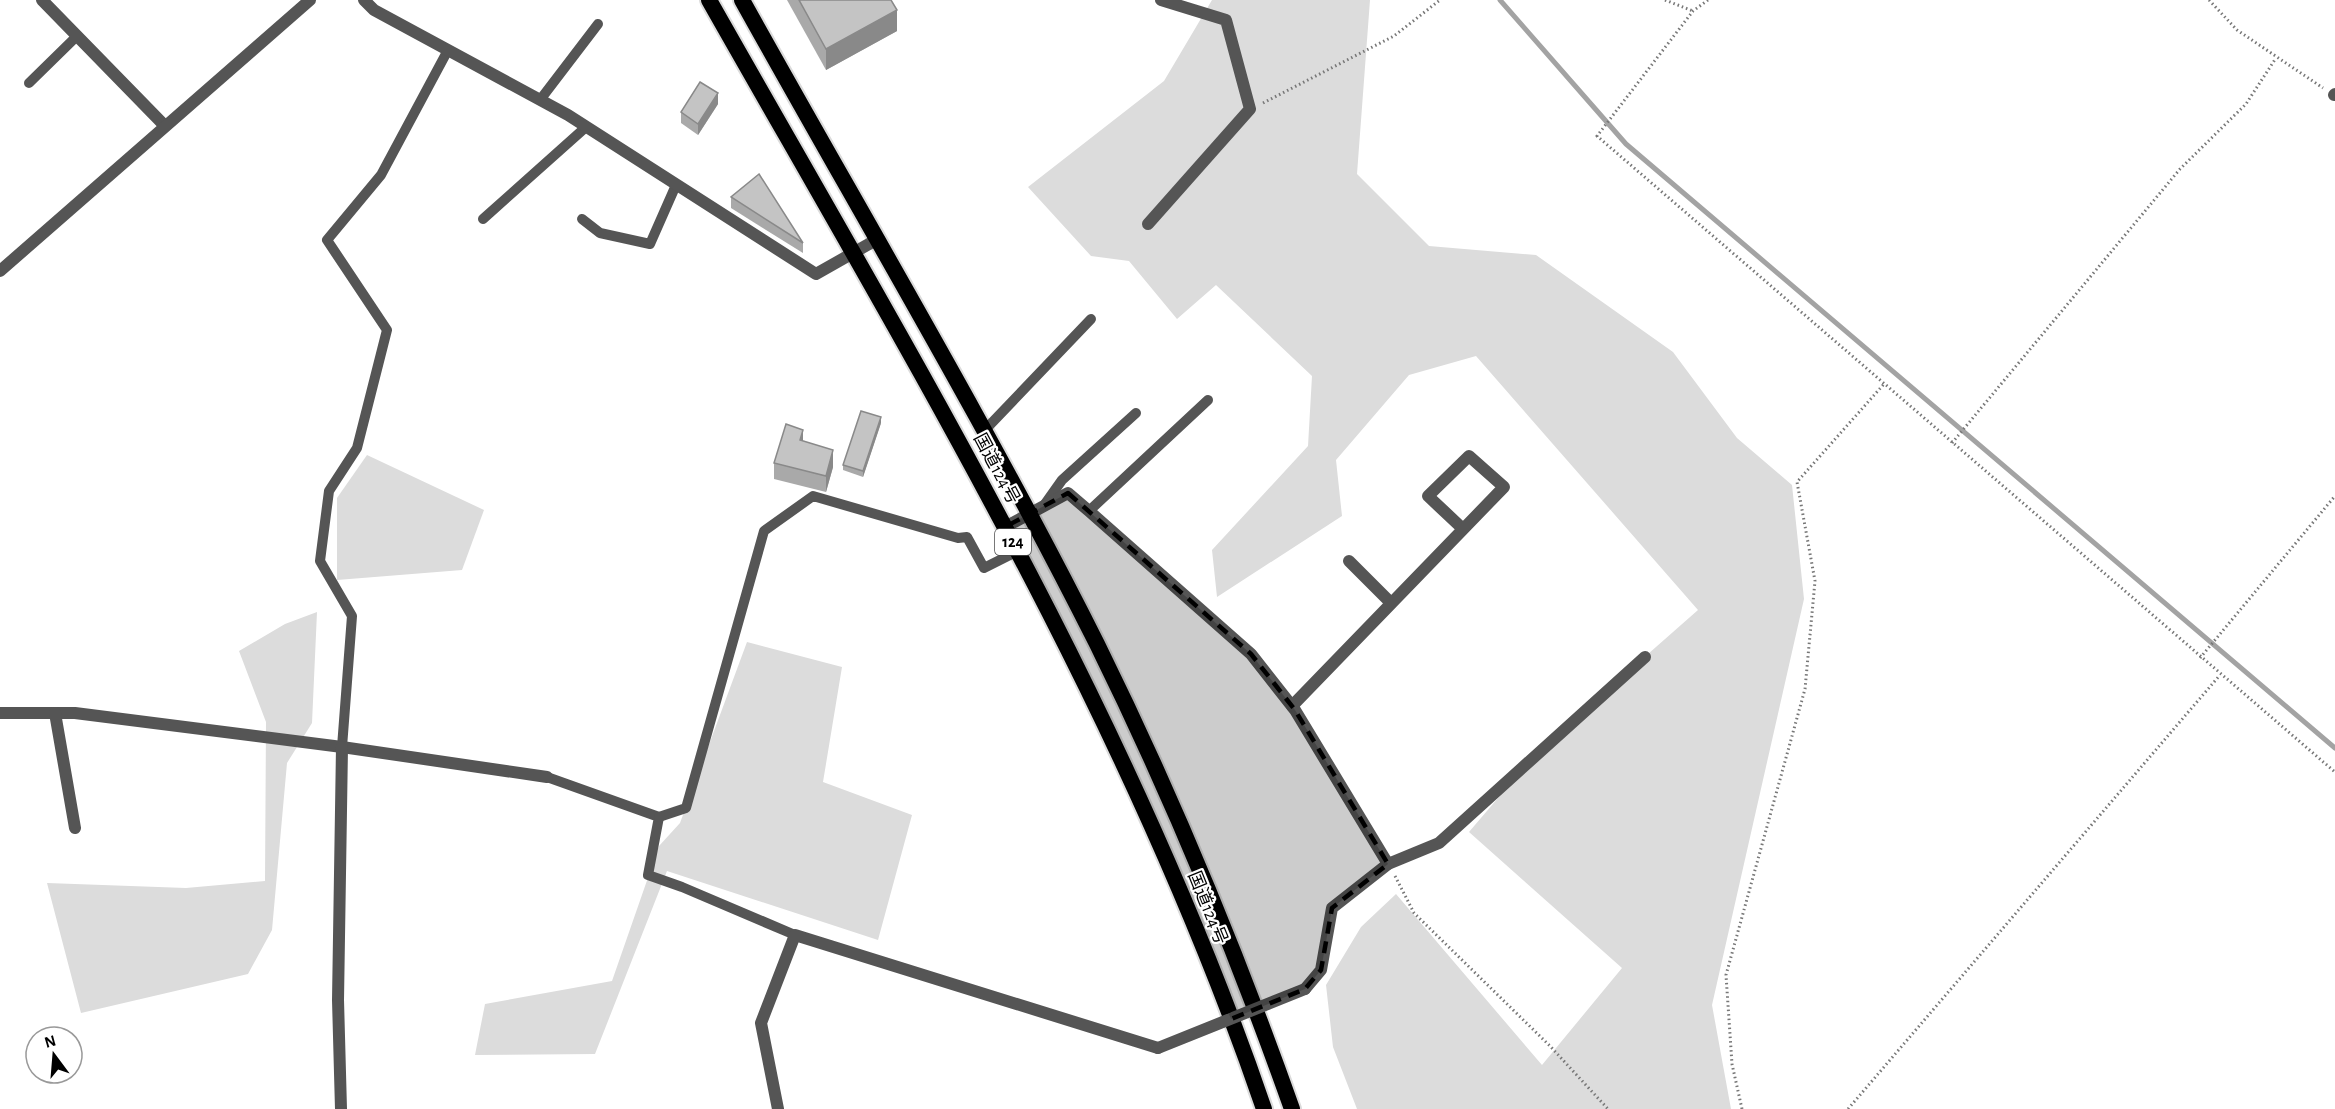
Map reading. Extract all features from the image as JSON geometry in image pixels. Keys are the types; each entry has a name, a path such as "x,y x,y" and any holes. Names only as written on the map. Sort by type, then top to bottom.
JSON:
{"highway":[{"name":"国道124号","path":"709,0 1018,551 1133,783 1193,922 1264,1109"},
{"name":"国道124号","path":"742,0 984,431 1097,645 1156,771 1218,913 1292,1109"}],"street":[{"path":"42,0 164,125"},
{"path":"0,271 164,125 310,0"},
{"path":"364,0 374,10 586,127 816,274 876,240"},
{"path":"1148,224 1250,109 1226,20 1161,0"},
{"path":"1292,705 1504,487 1469,456 1428,496 1463,529"},
{"path":"1005,527 1068,493 1089,511 1251,654 1292,705 1388,864"},
{"path":"1349,561 1391,603"},
{"path":"778,1109 761,1023 795,935 1158,1048 1305,988 1321,970 1332,908 1388,864 1439,843 1645,657"},
{"path":"0,713 75,713 342,747 547,777"},
{"path":"55,713 75,828"},
{"path":"341,1109 338,988 342,747"}],"lane":[{"path":"540,100 598,24"},
{"path":"29,83 77,36"},
{"path":"342,747 352,616 320,561 329,491 357,448 387,330 327,240 381,175 448,50"},
{"path":"483,219 586,127"},
{"path":"582,219 600,233 650,244 676,185"},
{"path":"984,431 1091,318"},
{"path":"1089,511 1208,400"},
{"path":"1045,504 1062,480 1136,413"},
{"path":"547,777 659,817 686,808 764,531 813,496 958,538 967,537 984,568 1018,551"},
{"path":"659,817 648,875 795,935"}],"path":[{"path":"1250,109 1394,36 1440,0"},
{"path":"1665,0 1693,11"},
{"path":"1708,0 1693,11 1597,136 2335,772"},
{"path":"2209,0 2237,30 2276,58 2335,94"},
{"path":"1952,443 2181,169 2246,104 2276,58"},
{"path":"1742,1109 1732,1064 1726,975 1805,689 1815,581 1797,482 1884,384"},
{"path":"2200,658 2335,496"},
{"path":"1848,1109 2220,675"},
{"path":"1388,864 1414,913 1550,1046 1608,1109"}],"highlighted area":[{"path":"1068,493 1251,654 1295,710 1388,864 1332,908 1321,970 1305,989 1231,1019 1133,783 1005,527"}],"shaded area":[{"path":"1212,0 1370,0 1357,174 1429,246 1536,255 1673,352 1737,438 1792,485 1804,599 1712,1005 1731,1109 1357,1109 1333,1047 1326,985 1361,927 1396,894 1542,1065 1622,968 1469,832 1539,750 1698,610 1476,356 1409,375 1336,460 1342,516 1217,597 1212,550 1308,446 1312,376 1216,285 1177,319 1129,261 1091,256 1028,187 1164,81"},
{"path":"367,455 484,510 462,570 337,580 337,498"},
{"path":"317,612 312,723 287,763 272,930 248,974 81,1013 47,883 186,888 265,881 266,722 239,651 285,624"},
{"path":"747,642 842,667 823,782 912,815 878,940 667,871 595,1054 475,1055 485,1004 612,981 659,846 680,823"}],"building":[{"path":"799,0 891,0 897,10 826,49"},
{"path":"700,82 718,93 698,124 681,112"},
{"path":"759,174 803,243 731,197"},
{"path":"861,411 881,417 863,471 843,465"},
{"path":"786,424 803,430 800,440 833,450 826,476 774,463"}],"waterway":[{"path":"1500,0 1626,144 2335,748"}]}
